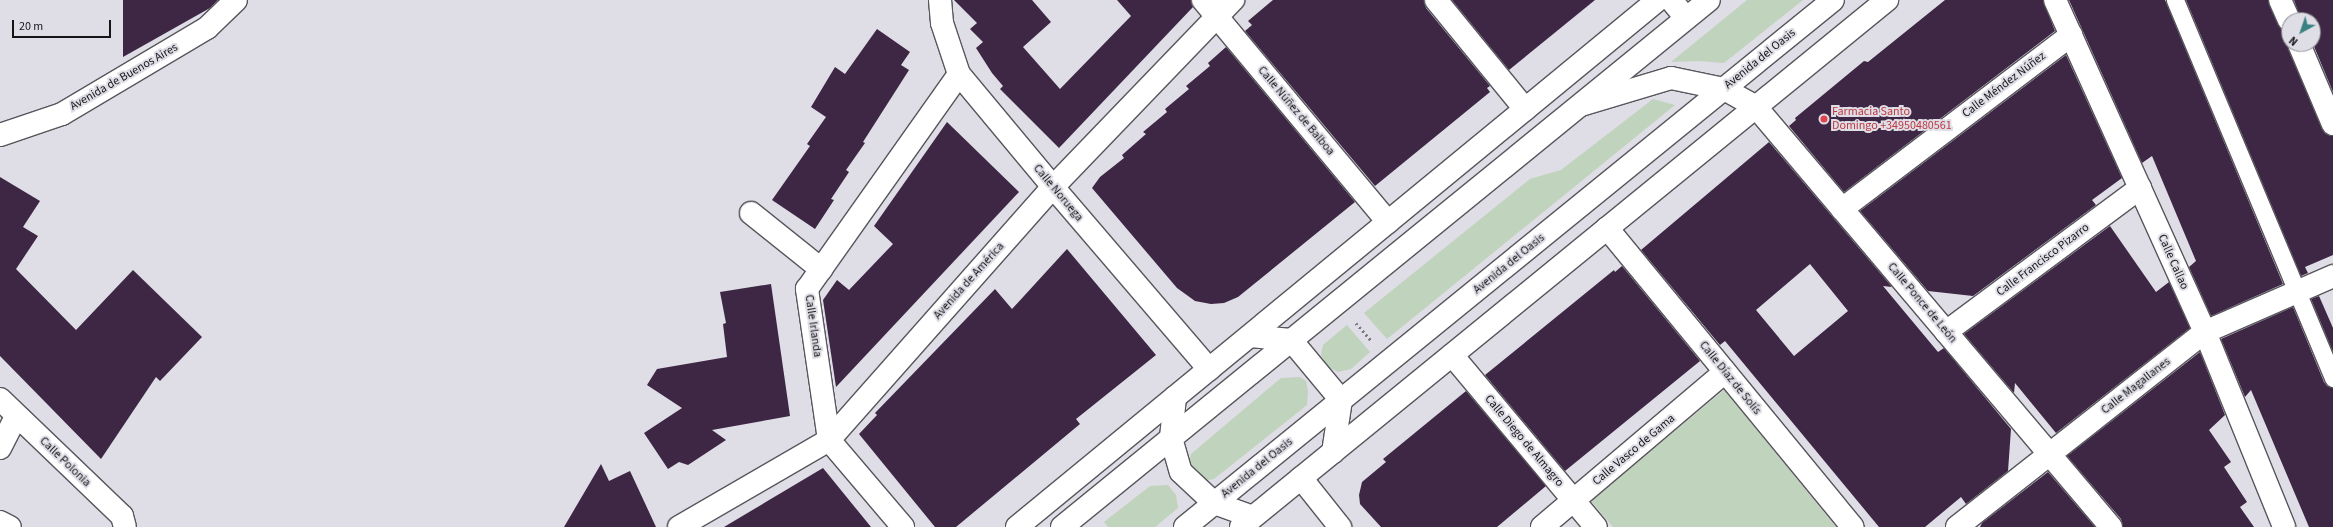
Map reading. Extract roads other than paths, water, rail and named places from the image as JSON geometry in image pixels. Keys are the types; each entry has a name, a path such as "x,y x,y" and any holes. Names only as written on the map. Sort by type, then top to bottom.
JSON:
{"street":[{"name":"Avenida de Buenos Aires","path":"0,136 62,114 208,28 236,0"},
{"name":"Calle Noruega","path":"940,0 942,23 959,74 1052,187 1210,369"},
{"name":"Calle Núñez de Balboa","path":"1203,0 1388,222"},
{"name":"Avenida de América","path":"679,527 829,440 1052,187 1233,0"},
{"path":"1436,0 1525,109"},
{"path":"1016,527 1658,0"},
{"path":"1671,0 1686,18"},
{"path":"1062,527 1709,0"},
{"name":"Avenida del Oasis","path":"1185,527 1833,0"},
{"path":"1175,397 1171,438 1181,472 1214,503 1247,522 1887,0"},
{"name":"Calle Callao","path":"2055,0 2205,332 2284,527"},
{"path":"2280,0 2285,12"},
{"name":"Calle Méndez Núñez","path":"1842,209 2070,35"},
{"path":"2302,52 2333,124"},
{"name":"Calle Irlanda","path":"829,440 807,289 959,74"},
{"name":"Calle Ponce de León","path":"1579,105 1671,78 1724,89 1756,107 2111,527"},
{"name":"Calle Francisco Pizarro","path":"1946,332 2140,188"},
{"path":"751,213 822,269"},
{"name":"Calle Díaz de Solís","path":"1607,228 1853,527"},
{"name":"Calle Magallanes","path":"1957,527 2205,332 2333,276"},
{"path":"1250,336 1291,340 1341,400 1333,452"},
{"name":"Calle Diego de Almagro","path":"1452,355 1596,527"},
{"name":"Calle Vasco de Gama","path":"1542,527 1725,372"},
{"name":"Calle Polonia","path":"0,399 122,516 125,527"},
{"path":"0,448 16,416"},
{"path":"829,440 903,527"},
{"path":"1301,478 1340,527"},
{"path":"0,522 10,527"}],"lane":[{"path":"2175,0 2333,378"}],"place":[{"name":"Farmacia Santo Domingo +34950480561","path":"1824,119"}]}
